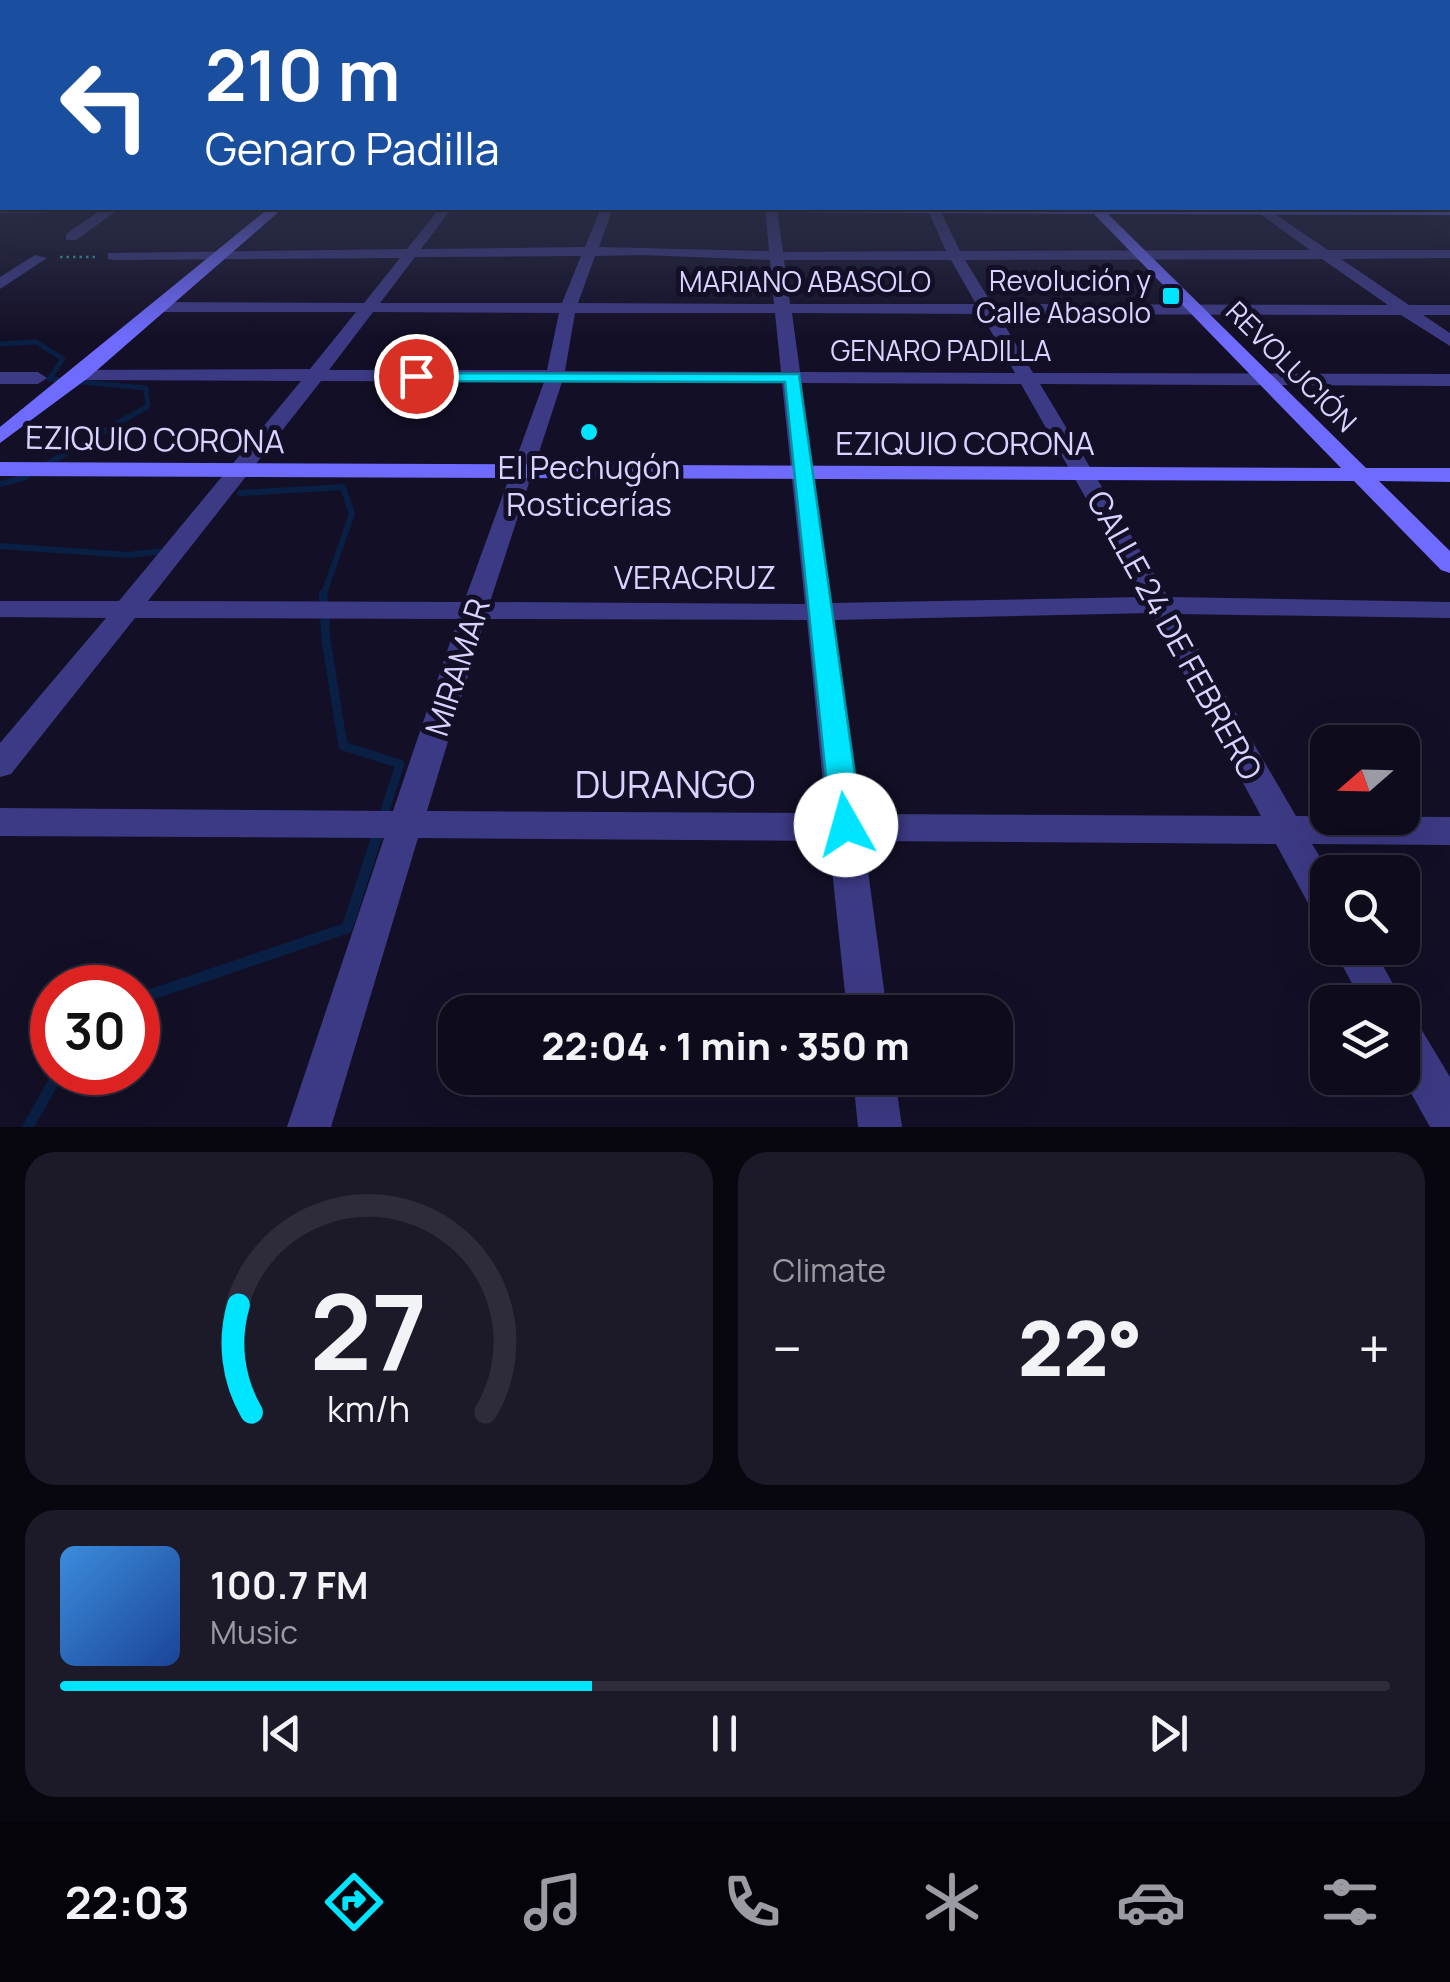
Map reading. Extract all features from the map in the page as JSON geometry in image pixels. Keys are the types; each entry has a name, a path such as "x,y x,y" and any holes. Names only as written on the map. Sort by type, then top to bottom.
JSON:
{"street":[{"path":"71,237 77,233"},
{"path":"0,438 246,233"},
{"path":"0,765 239,473 425,233"},
{"name":"MIRAMAR","path":"309,1127 473,613 554,379 568,307 595,233"},
{"path":"774,233 865,995"},
{"name":"CALLE 24 DE FEBRERO","path":"944,233 1310,874"},
{"name":"REVOLUCIÓN","path":"1119,233 1450,564"},
{"path":"1293,233 1450,340"},
{"path":"113,256 587,252 776,256 1450,254"},
{"path":"14,258 40,258"},
{"path":"0,284 40,258"},
{"name":"MARIANO ABASOLO","path":"159,308 1450,310"},
{"name":"GENARO PADILLA","path":"73,380 312,374 554,379 1450,380"},
{"path":"0,378 38,378"},
{"name":"EZIQUIO CORONA","path":"7,469 803,476 1450,475"},
{"name":"VERACRUZ","path":"0,610 820,612 1160,605 1450,610"},
{"name":"DURANGO","path":"0,822 846,825 1286,833 1450,831"},
{"path":"1420,1067 1450,1119"},
{"path":"876,1095 880,1127"}],"path":[{"path":"40,258 113,256"}],"waterway":[{"path":"0,344 36,342 63,359 49,379 146,388 148,406 124,420"},
{"path":"0,484 23,478 128,417"},
{"path":"240,493 343,487 352,514 323,596"},
{"path":"0,546 128,555 164,551 168,547"},
{"path":"323,596 343,746 400,764 383,817"},
{"path":"160,992 347,928 379,830"},
{"path":"28,1127 46,1095"}],"place":[{"name":"Revolución y Calle Abasolo","path":"1171,296"},
{"name":"El Pechugón Rosticerías","path":"589,432"}],"route":[{"path":"416,376 793,377 846,825"}]}
